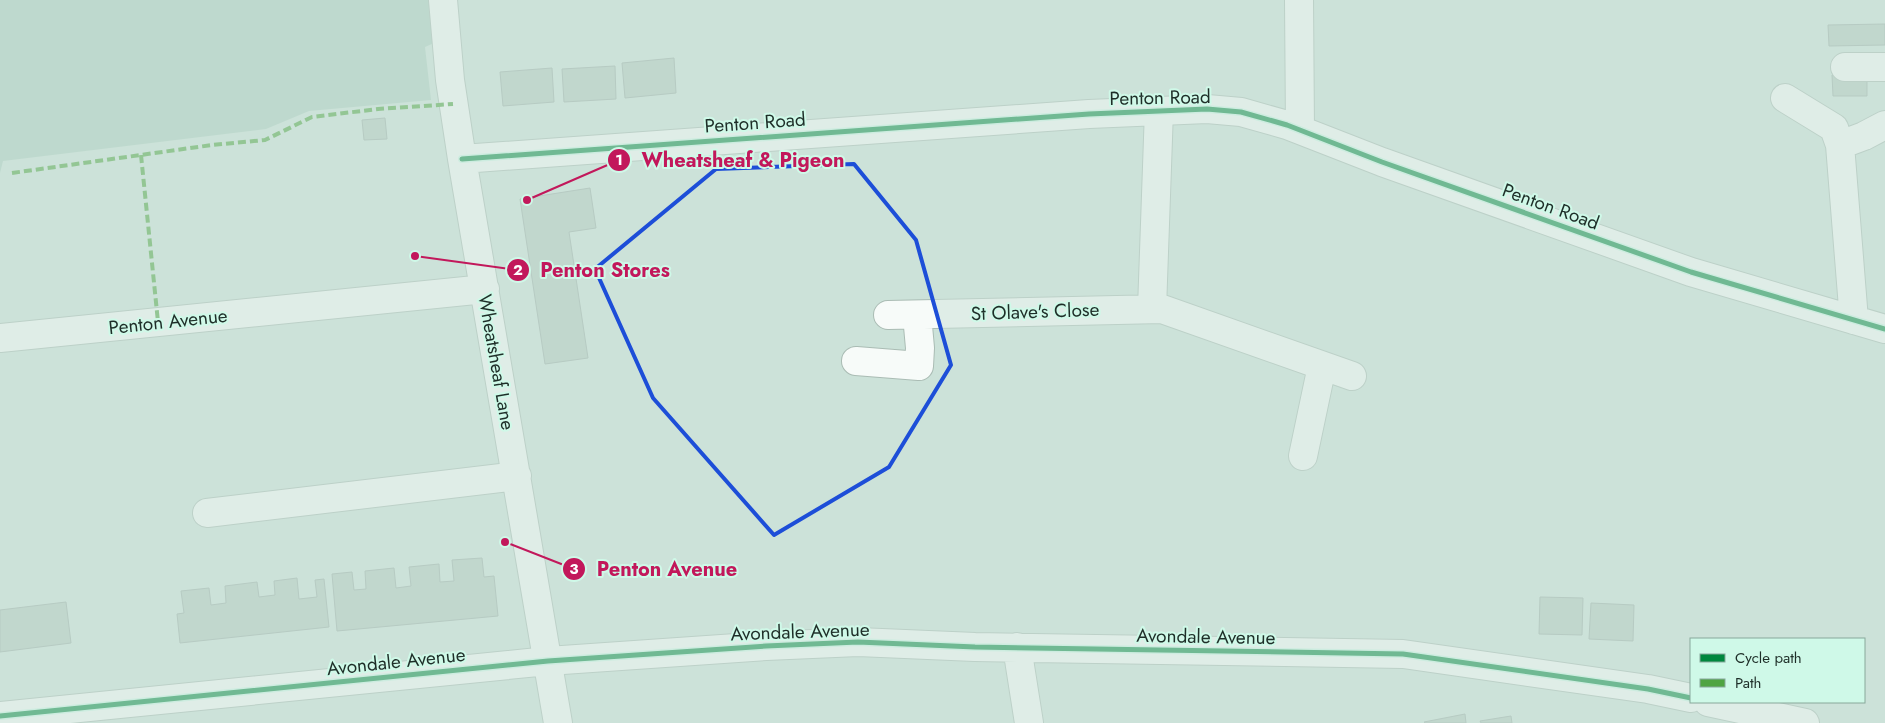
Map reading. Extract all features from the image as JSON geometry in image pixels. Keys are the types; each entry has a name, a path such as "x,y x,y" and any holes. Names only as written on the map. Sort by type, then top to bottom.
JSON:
{"street":[{"name":"Wheatsheaf Lane","path":"443,0 450,80 462,159 558,723"},
{"path":"1299,0 1300,130"},
{"path":"1845,67 1885,67"},
{"path":"1785,98 1834,128 1840,145 1854,320"},
{"name":"Penton Road","path":"462,159 920,125 1159,110 1207,109 1241,112 1300,130 1382,162 1691,272 1885,329"},
{"path":"1152,309 1159,110"},
{"path":"1840,145 1885,126"},
{"name":"Penton Avenue","path":"0,338 485,289"},
{"name":"St Olave's Close","path":"888,315 1162,309 1352,376"},
{"path":"856,361 919,366 918,315"},
{"path":"1303,456 1322,366"},
{"path":"207,513 517,476"},
{"name":"Avondale Avenue","path":"0,716 548,661 766,646 858,642 1017,647 1404,654 1648,689 1690,698"},
{"path":"1017,647 1028,723"},
{"path":"1712,703 1779,720 1805,723"}],"highlighted area":[{"path":"854,164 916,240 951,365 889,467 774,535 653,398 595,269 716,169"}],"green space":[{"path":"0,0 430,0 434,43 425,47 431,100 309,111 266,129 3,161 0,173"}],"building":[{"path":"1885,24 1885,45 1829,46 1828,25"},
{"path":"674,58 676,93 625,98 622,63"},
{"path":"615,66 616,99 564,102 562,69"},
{"path":"552,68 554,102 503,106 500,72"},
{"path":"1867,74 1867,96 1833,96 1832,75"},
{"path":"385,118 387,139 364,140 362,120"},
{"path":"590,188 596,228 569,232 588,358 545,364 520,199"},
{"path":"482,558 484,577 494,576 498,616 337,631 332,574 352,572 354,590 366,589 365,571 394,568 396,588 411,586 409,567 439,564 440,582 454,581 452,560"},
{"path":"297,578 299,599 317,597 315,580 324,579 329,627 180,643 177,614 184,613 181,591 209,588 211,605 226,603 225,586 257,582 259,597 275,595 274,581"},
{"path":"1540,597 1583,598 1582,635 1539,634"},
{"path":"66,602 71,643 0,652 0,610"},
{"path":"1591,603 1634,605 1633,641 1589,639"},
{"path":"1465,714 1466,723 1424,722"},
{"path":"1511,716 1512,723 1481,723 1480,721"}],"marked path":[{"path":"12,173 212,145 265,140 312,117 378,109 453,104"},
{"path":"141,155 158,322"}],"cycle path":[{"path":"462,159 1089,114 1207,109 1241,112 1287,125 1382,162 1691,272 1885,329"},
{"path":"0,716 548,661 766,646 858,642 975,647 1403,654 1648,689 1690,698"}],"place":[{"name":"Wheatsheaf & Pigeon","path":"527,200"},
{"name":"Penton Stores","path":"415,256"},
{"name":"Penton Avenue","path":"505,542"}]}
